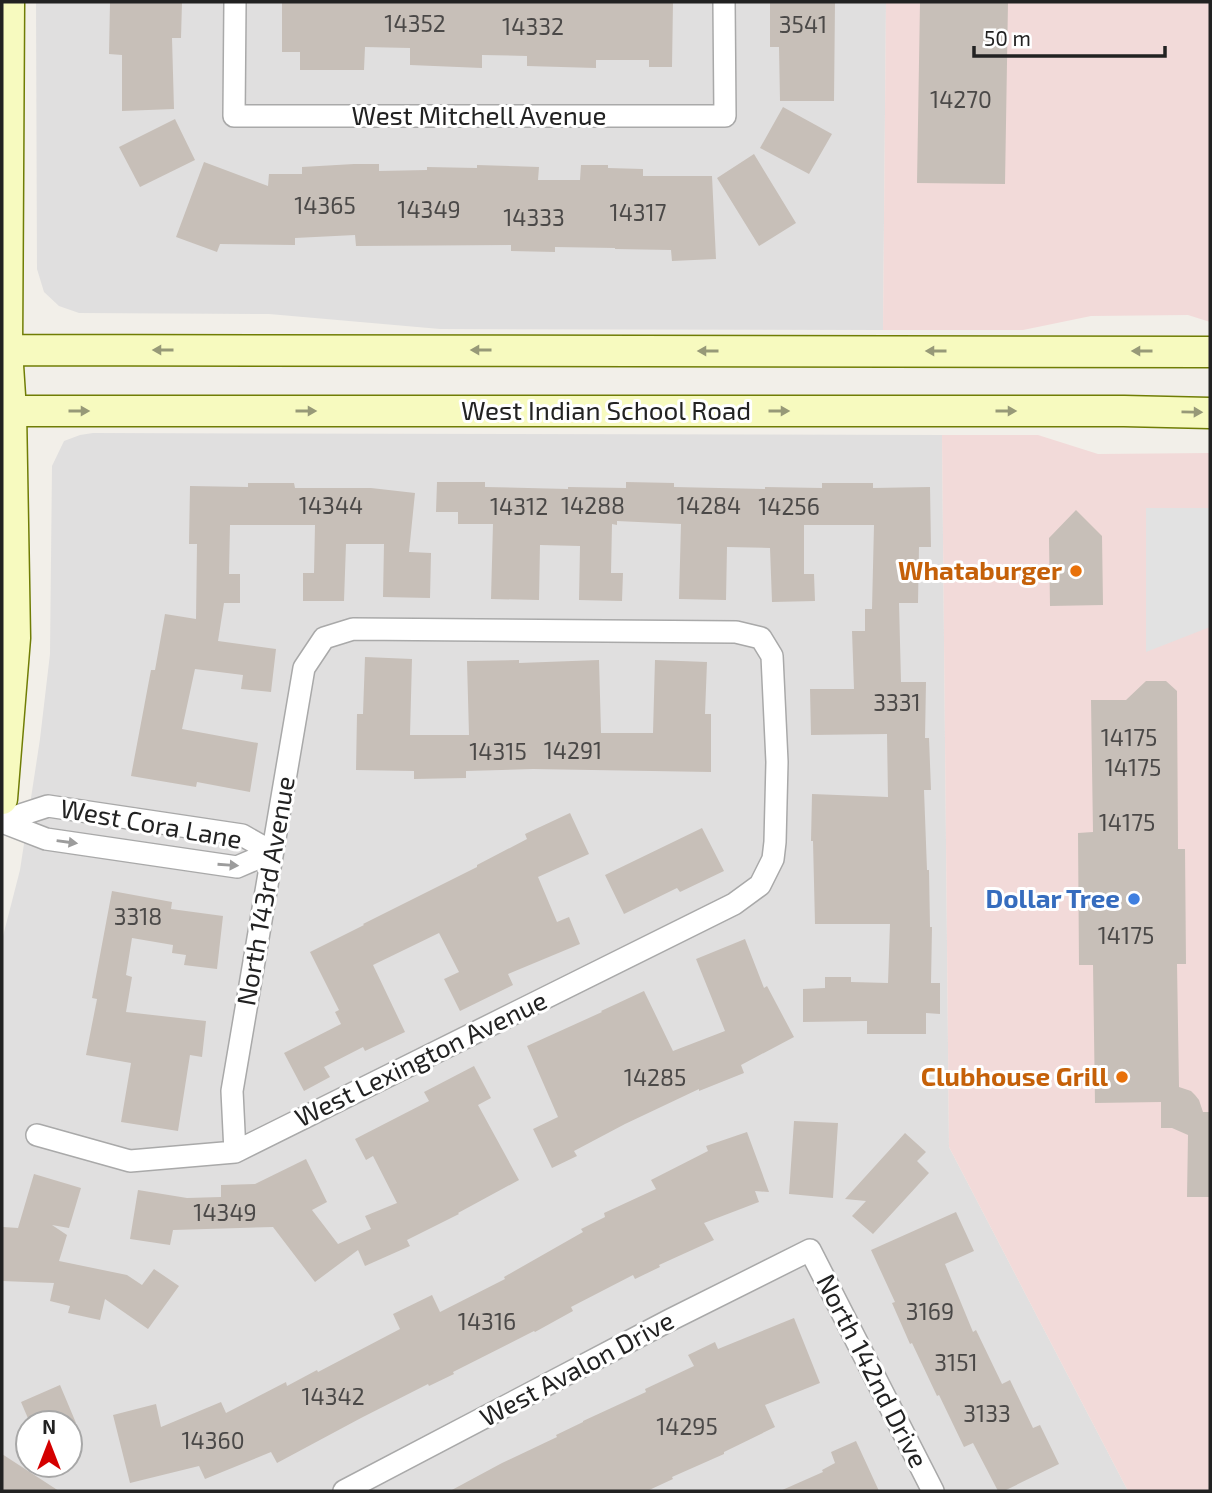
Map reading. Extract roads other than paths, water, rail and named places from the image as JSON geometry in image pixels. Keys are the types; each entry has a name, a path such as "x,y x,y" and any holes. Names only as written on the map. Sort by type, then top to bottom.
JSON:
{"main road":[{"path":"2,799 15,638 4,350 9,2"},
{"path":"4,350 1210,352"},
{"name":"West Indian School Road","path":"6,411 1210,413"}],"street":[{"name":"West Mitchell Avenue","path":"235,2 234,116 724,116 724,2"},
{"name":"North 143rd Avenue","path":"235,1152 232,1091 272,852 304,668 324,638 353,629 736,632 761,638 772,656 777,762 773,859"},
{"name":"West Cora Lane","path":"2,822 48,806 242,835 272,852"},
{"name":"West Cora Lane","path":"2,822 46,839 237,867 272,852"},
{"name":"West Lexington Avenue","path":"37,1135 131,1161 235,1152 734,904 760,885 773,859"},
{"name":"West Avalon Drive","path":"344,1491 670,1320 810,1250"},
{"name":"North 142nd Drive","path":"810,1250 933,1491"}],"place":[{"name":"Whataburger","path":"1076,571"},
{"name":"Dollar Tree","path":"1134,899"},
{"name":"Clubhouse Grill","path":"1122,1077"}]}
